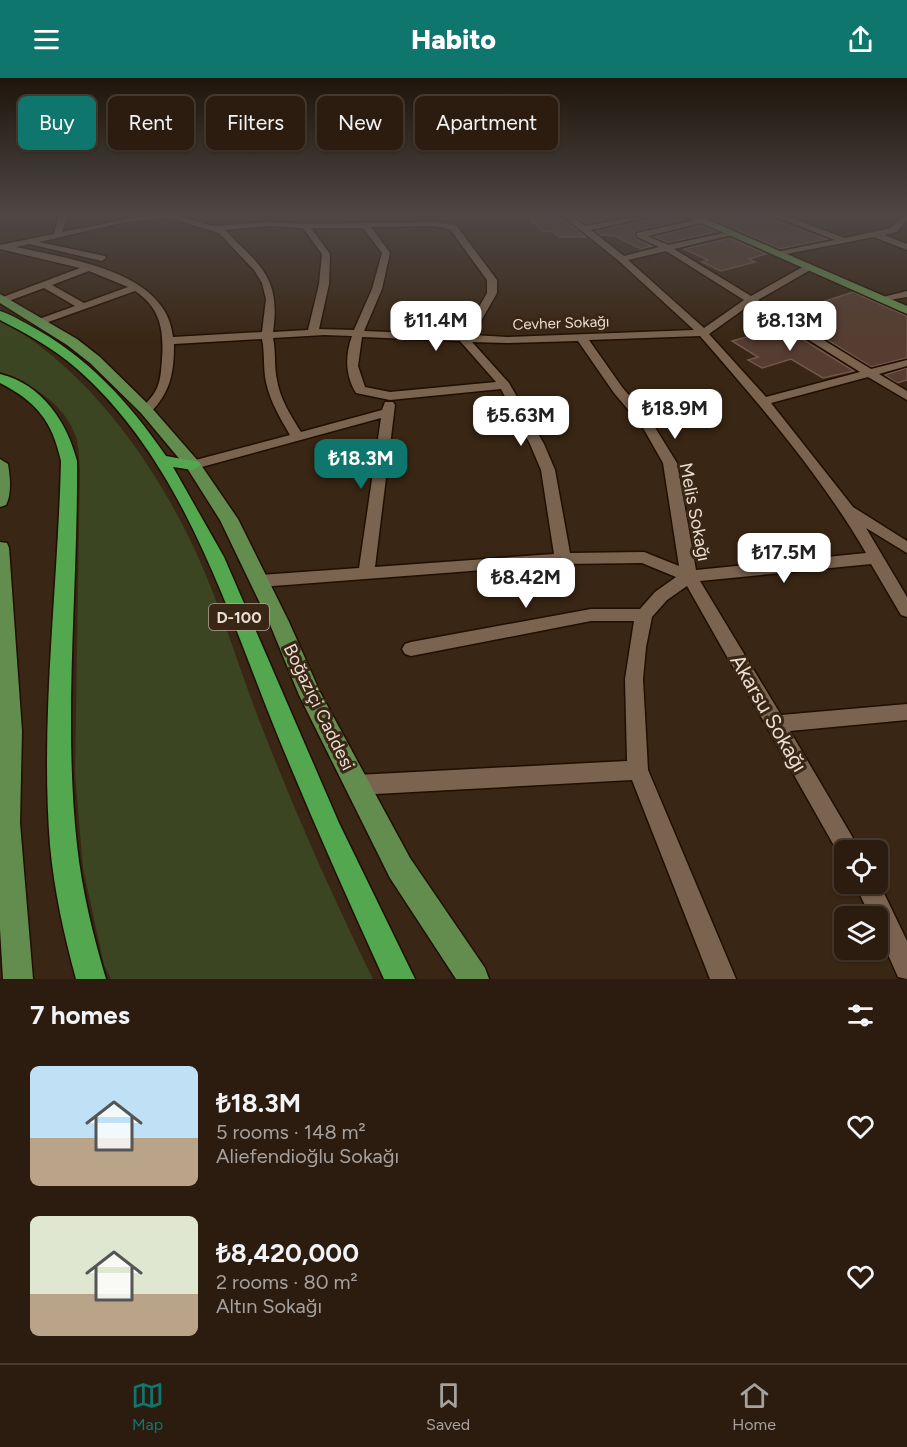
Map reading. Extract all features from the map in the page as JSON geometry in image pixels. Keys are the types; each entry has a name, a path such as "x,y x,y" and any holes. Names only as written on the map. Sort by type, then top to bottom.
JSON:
{"highway":[{"name":"D-100","path":"1,304 79,364 120,406 162,460 215,557 330,832 400,979"},
{"path":"0,378 40,401 52,416 66,444 69,461 62,717 62,828 70,895 91,979"},
{"path":"162,460 193,465"}],"main road":[{"path":"786,258 884,298 907,310"},
{"name":"Boğaziçi Caddesi","path":"1,304 40,322 95,360 146,410 193,465 229,519 260,581 310,695 400,868 474,979"},
{"path":"0,501 1,473"},
{"path":"0,548 10,731 3,824 7,936 18,979"}],"street":[{"path":"42,258 87,269 137,287 155,302 165,318 168,340 165,384 159,398 146,410"},
{"path":"248,258 267,283 271,312 267,336 271,357 271,380 279,405 297,436"},
{"path":"313,333 324,284 326,258"},
{"path":"385,258 376,291 354,340 353,378 360,390 390,396 505,385"},
{"path":"476,258 492,280 492,293 465,340 505,385 537,444 548,470 563,559"},
{"path":"620,258 703,333 764,401 848,510 875,558 900,584 907,611"},
{"path":"622,260 629,258"},
{"path":"683,258 907,396"},
{"path":"703,333 751,300 808,267"},
{"path":"1,304 87,269"},
{"path":"45,285 82,306"},
{"path":"40,322 137,287"},
{"path":"884,298 907,294"},
{"name":"Cevher Sokağı","path":"168,340 313,333 357,333 465,340 703,333"},
{"name":"Melis Sokağı","path":"582,338 618,390 646,424 670,463 689,576"},
{"path":"764,401 907,363"},
{"path":"366,573 390,396"},
{"path":"193,465 388,412"},
{"path":"848,510 907,548"},
{"path":"891,538 907,531"},
{"path":"260,581 563,559 644,557 689,576 875,558"},
{"path":"689,576 661,596 645,615 637,647 634,680 638,770 723,979"},
{"name":"Akarsu Sokağı","path":"689,576 843,840"},
{"path":"411,649 591,615 645,615"},
{"path":"776,724 907,712"},
{"path":"357,785 638,770"},
{"path":"872,894 907,968"}],"green space":[{"path":"0,320 35,342 68,369 98,401 152,471 174,509 194,547 210,585 256,712 302,824 373,979 111,979 104,965 83,868 75,773 80,469 78,446 69,421 53,403 33,388 0,372"}],"building":[{"path":"704,258 752,258 749,259 755,262 721,271 702,262 708,260"},
{"path":"853,292 907,316 907,358 871,367 786,314"},
{"path":"783,327 854,371 823,378 791,359 762,368 748,360 758,357 732,341"},
{"path":"907,368 907,380 897,383 885,375"}]}
